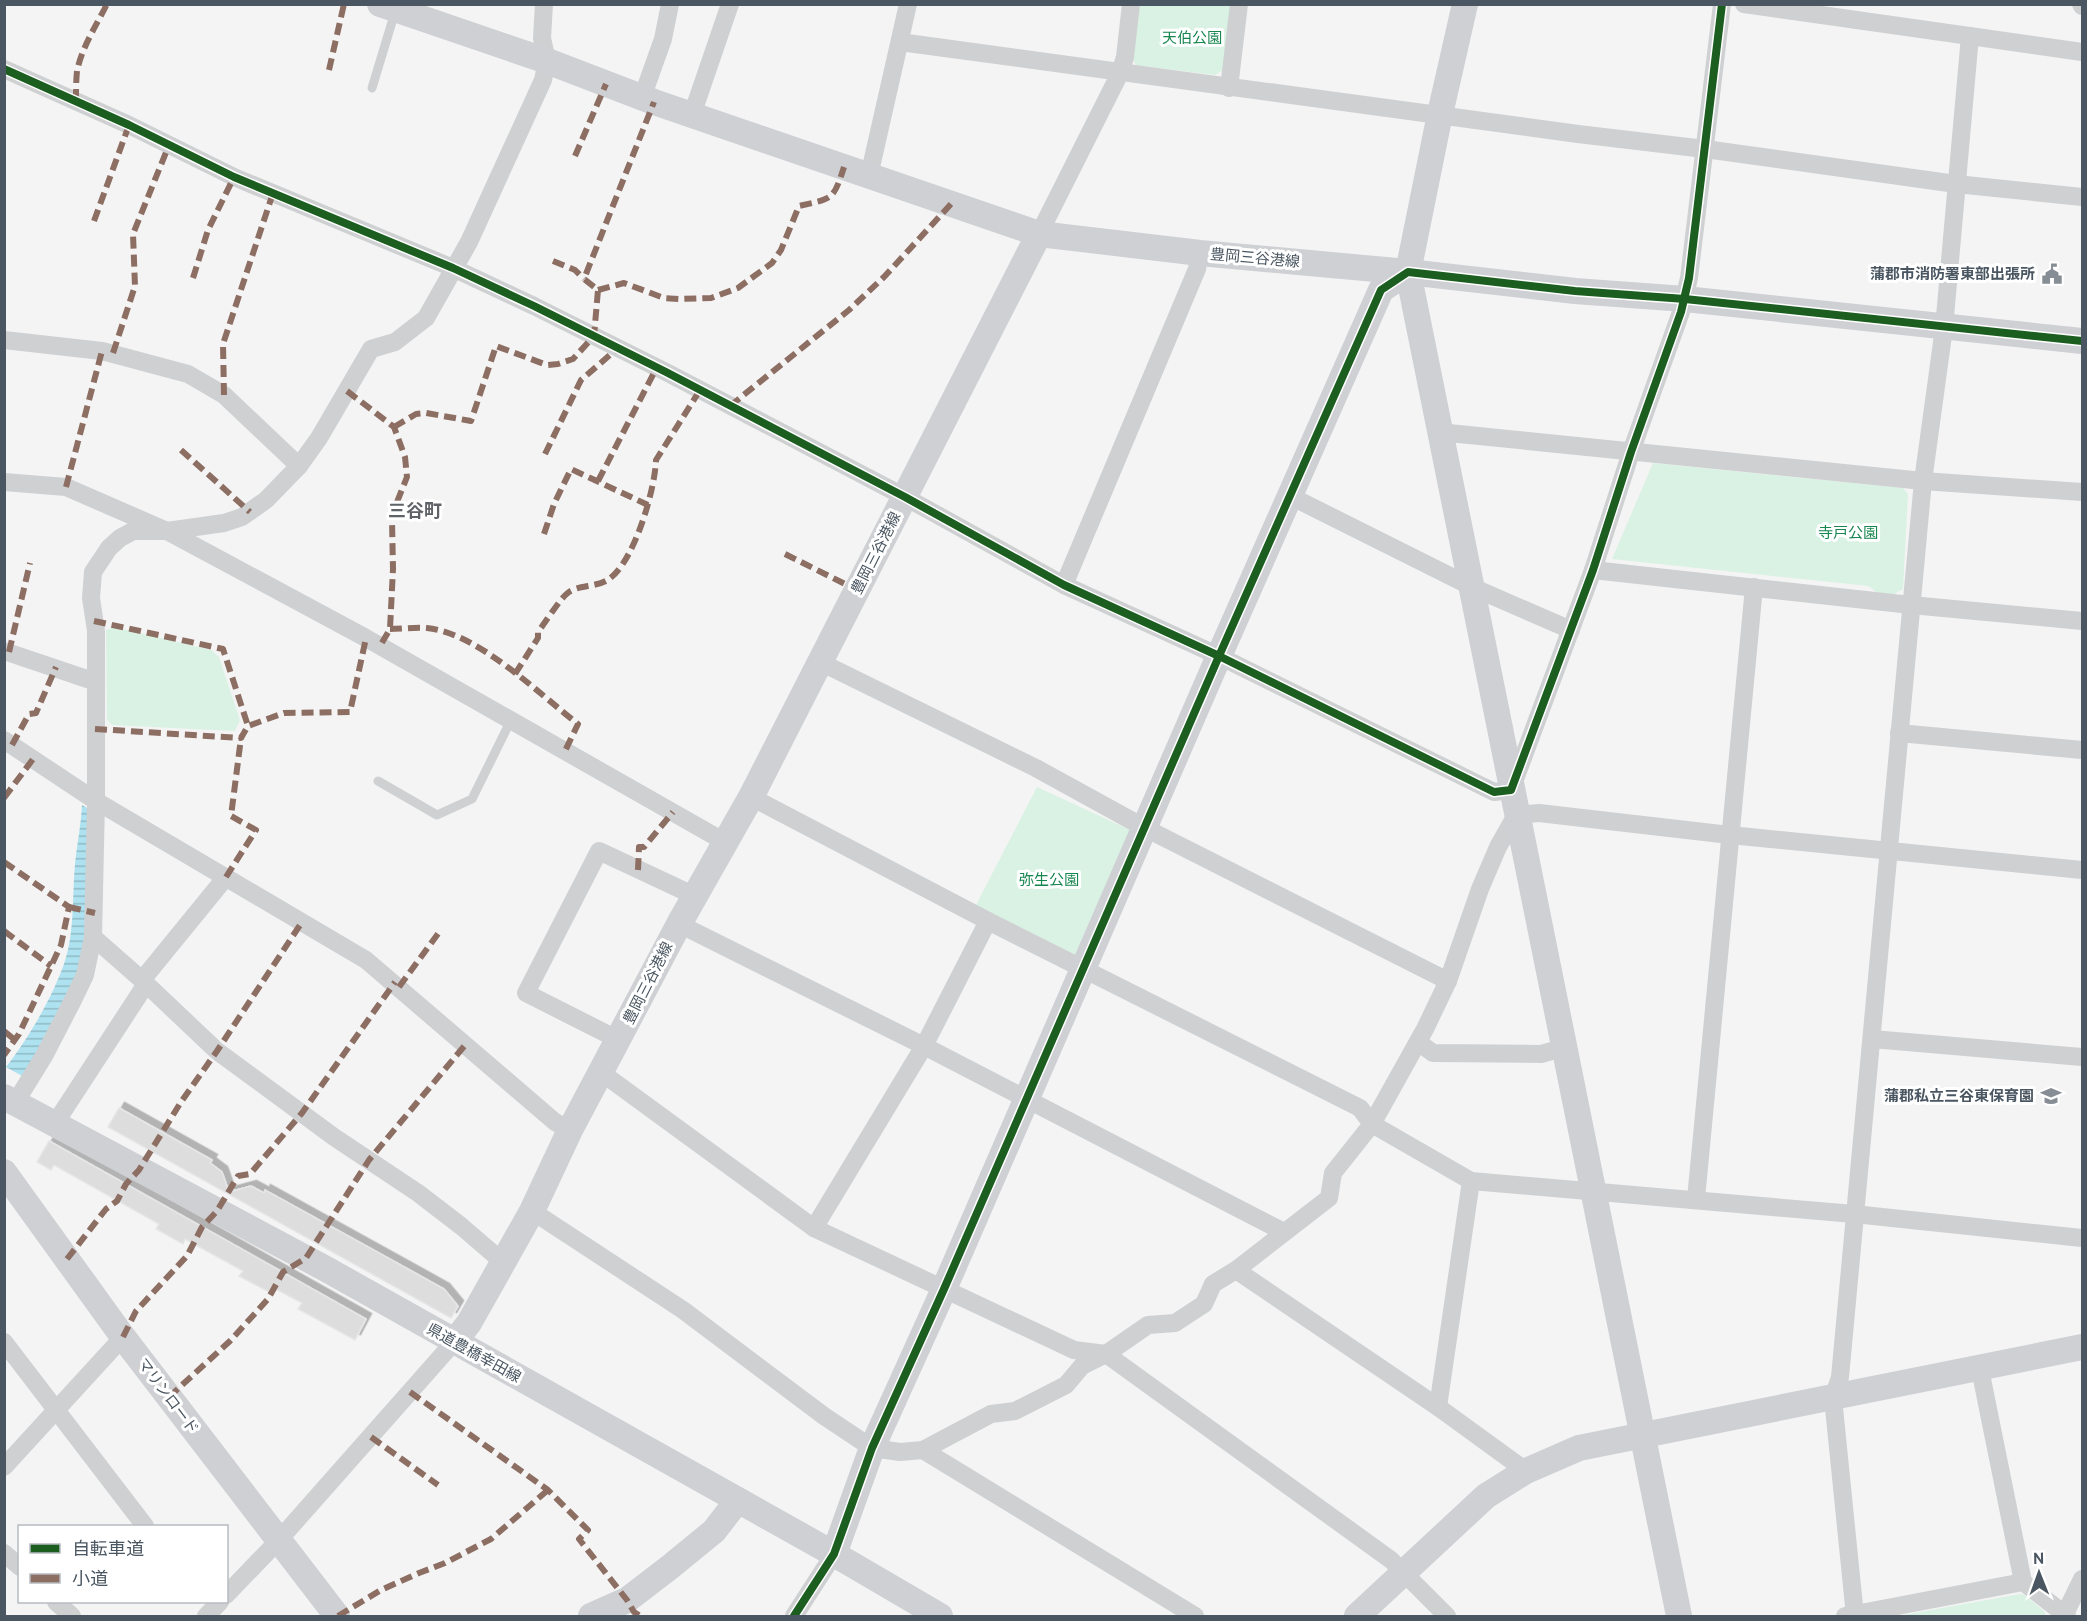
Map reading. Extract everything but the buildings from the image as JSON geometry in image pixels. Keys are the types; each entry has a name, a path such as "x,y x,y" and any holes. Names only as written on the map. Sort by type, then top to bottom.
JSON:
{"street":[{"path":"10,1100 44,1056 72,1002 85,975 93,937 96,631 91,598 93,572 109,548 120,538 133,531 167,531 224,523 242,517 266,500 299,466 319,438 371,349 395,342 426,318 469,242 543,80 547,61 542,38 544,4"},
{"path":"642,98 663,39 670,4"},
{"path":"692,115 730,4"},
{"path":"869,176 908,4"},
{"path":"388,7 547,61 642,98 1039,234 1120,73 1125,57 1131,4"},
{"path":"1230,88 1239,4"},
{"path":"1465,4 1408,272 1679,1617"},
{"path":"1511,790 1593,570 1685,299 1722,4"},
{"path":"1744,4 2082,52"},
{"path":"1970,36 1944,328 1923,481 1840,1377 1833,1398 1851,1616 2023,1582"},
{"path":"900,42 1230,88 1440,114 1578,135 1705,149 1956,184 2082,197"},
{"path":"4,69 129,125 234,177 453,268 657,367 905,497 1064,585 1219,656 1494,792 1511,790"},
{"name":"豊岡三谷港線","path":"454,1342 469,1323 504,1263 532,1211 570,1130 679,924 751,797 1039,234 1200,253 1408,272 1575,291 1685,299 2082,341"},
{"path":"1064,585 1197,269 1200,253"},
{"path":"794,1617 834,1554 872,1448 944,1289 1219,656 1381,291 1408,272"},
{"path":"4,340 102,351 188,374 224,394 299,466"},
{"path":"1439,432 1923,481 2082,492"},
{"path":"4,482 66,487 167,531 366,638 725,842"},
{"path":"1290,496 1472,587 1571,630"},
{"path":"1593,570 1911,605 2082,621"},
{"path":"1696,1199 1754,588"},
{"path":"4,651 96,682"},
{"path":"820,662 1036,768 1145,828 1448,981"},
{"path":"1899,733 2082,750"},
{"path":"4,740 96,801 366,960 555,1122 570,1130"},
{"path":"751,797 988,921 1360,1108 1372,1124 1471,1181 1696,1199 2082,1238"},
{"path":"1516,815 1539,813 2082,870"},
{"path":"532,1211 683,1310 824,1416 872,1448 900,1452 923,1450 991,1414 1015,1411 1066,1385 1082,1366 1107,1354 1148,1325 1175,1323 1204,1304 1214,1284 1236,1270 1329,1198 1333,1173 1372,1124 1418,1042 1448,981 1485,878 1498,847 1516,815"},
{"path":"619,1040 526,993 599,851 695,896"},
{"path":"54,1125 144,982 226,877"},
{"path":"814,1228 924,1046 988,921"},
{"path":"679,924 924,1046 1284,1232"},
{"path":"93,937 217,1051 334,1137 418,1193 504,1263"},
{"path":"1872,1039 2082,1057"},
{"path":"1418,1042 1433,1053 1541,1054 1563,1048"},
{"path":"602,1073 814,1228 1074,1350 1107,1354 1391,1560 1447,1617"},
{"name":"県道豊橋幸田線","path":"10,1100 316,1263 834,1554 939,1616"},
{"name":"マリンロード","path":"4,1172 123,1337 337,1617"},
{"path":"1438,1407 1471,1181"},
{"path":"1236,1270 1438,1407 1526,1471"},
{"path":"4,1467 123,1337"},
{"path":"4,1342 143,1525"},
{"path":"228,1593 278,1542 454,1342"},
{"path":"1358,1617 1486,1496 1526,1471 1579,1448 2082,1347"},
{"path":"1980,1369 2023,1582 2066,1616 2082,1580"},
{"path":"923,1450 1195,1617"},
{"path":"624,1617 670,1584 705,1547 714,1531 738,1500"},
{"path":"591,1617 627,1600 714,1531"},
{"path":"4,1553 18,1565"},
{"path":"57,1603 72,1617"}],"lane":[{"path":"372,88 388,7"},
{"path":"378,781 437,815 472,799 511,720"}],"green space":[{"name":"天伯公園","path":"1137,5 1231,5 1223,70 1215,75 1136,65 1130,55"},
{"name":"寺戸公園","path":"1653,463 1903,488 1908,494 1903,589 1894,594 1878,594 1869,586 1612,559"},
{"path":"114,627 211,650 219,657 240,720 235,731 112,725 107,720 106,630"},
{"name":"弥生公園","path":"1037,787 1130,830 1075,955 976,905"},
{"path":"2020,1594 2025,1595 2045,1612 2045,1616 1898,1616"}],"water":[{"path":"82,805 92,811 89,899 80,964 56,1019 24,1077 6,1067 23,1044 46,1004 68,952"}],"marked path":[{"path":"76,101 79,62 107,4"},
{"path":"329,70 344,4"},
{"path":"575,156 606,84"},
{"path":"394,427 416,414 426,413 471,421 496,346 547,365 558,364 573,359 594,336 598,290 584,279 654,102"},
{"path":"94,221 129,125"},
{"path":"113,353 135,286 133,234 169,145"},
{"path":"598,290 624,283 664,298 680,299 711,298 738,288 772,263 781,250 799,206 830,196 837,186 844,167"},
{"path":"193,278 208,230 234,177"},
{"path":"224,395 223,344 273,193"},
{"path":"730,406 849,310 884,277 951,204"},
{"path":"553,261 575,270 584,279"},
{"path":"545,454 581,380 618,348"},
{"path":"66,487 102,351"},
{"path":"598,481 657,367"},
{"path":"515,674 538,638 538,632 566,595 578,588 609,579 627,557 642,524 652,489 656,460 700,390"},
{"path":"347,391 394,427 405,457 407,477 392,520 393,569 390,629 380,646"},
{"path":"181,450 250,512"},
{"path":"544,534 554,504 571,469 648,505"},
{"path":"785,554 857,590"},
{"path":"9,652 30,563"},
{"path":"94,621 223,649 248,726"},
{"path":"390,629 427,628 446,632 487,652 578,724 565,751"},
{"path":"95,729 241,738 248,726 284,713 350,712 366,638"},
{"path":"12,745 29,714 36,713 56,667"},
{"path":"226,877 256,830 231,816 241,738"},
{"path":"4,798 33,759"},
{"path":"638,870 639,847 644,847 673,812"},
{"path":"4,862 69,907 61,945 19,1034 4,1055"},
{"path":"69,907 95,913"},
{"path":"67,1259 106,1209 117,1201 126,1184 139,1170 181,1102 302,922"},
{"path":"4,931 51,966"},
{"path":"399,987 440,931"},
{"path":"123,1337 136,1311 187,1256 202,1227 217,1211 238,1176 250,1174 302,1113 395,982"},
{"path":"4,1031 15,1040"},
{"path":"169,1397 230,1341 268,1299 283,1272 306,1258 369,1160 466,1044"},
{"path":"410,1392 548,1490 588,1530 579,1539 634,1612 640,1616"},
{"path":"371,1437 438,1485"},
{"path":"338,1616 381,1590 445,1563 491,1539 548,1490"}],"cycle path":[{"path":"4,69 129,125 234,177 453,268 534,306 905,497 1064,585 1219,656 1494,792 1511,790 1593,570 1631,452 1681,312 1689,278 1722,4"},
{"path":"794,1616 834,1554 872,1448 944,1289 1381,290 1408,272 1575,291 1685,299 2082,341"}],"place":[{"name":"蒲郡市消防署東部出張所","path":"2052,274"},
{"name":"蒲郡私立三谷東保育園","path":"2051,1096"}],"district":[{"name":"三谷町","path":"415,511"}]}
